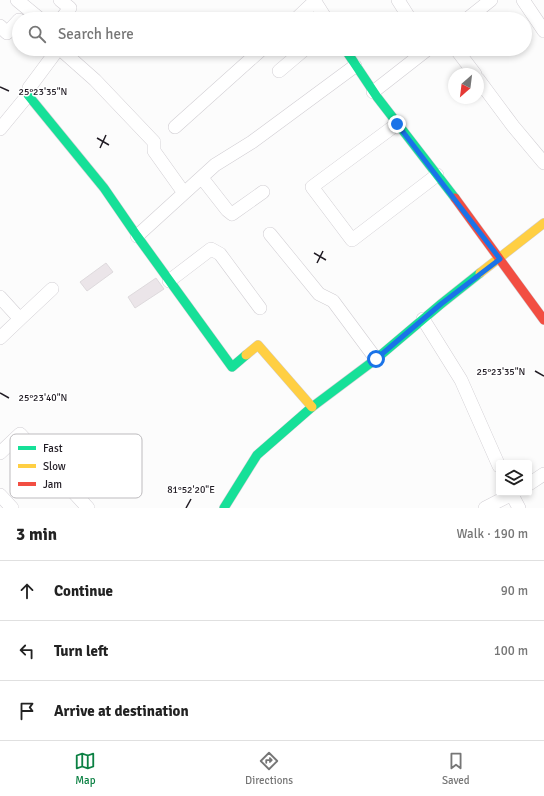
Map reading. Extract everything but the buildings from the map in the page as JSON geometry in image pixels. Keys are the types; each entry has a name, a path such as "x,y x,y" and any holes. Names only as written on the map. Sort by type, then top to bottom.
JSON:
{"street":[{"path":"16,0 20,12"},
{"path":"60,0 70,8 67,12"},
{"path":"398,0 406,12"},
{"path":"476,12 491,0"},
{"path":"523,0 531,12"},
{"path":"303,12 315,1 322,12"},
{"path":"532,13 544,31"},
{"path":"0,26 7,33 12,27"},
{"path":"0,129 28,95 29,88 54,56"},
{"path":"67,56 95,80 154,142 154,151 184,193"},
{"path":"175,127 254,56"},
{"path":"279,71 297,56"},
{"path":"349,56 373,92 437,175 544,320"},
{"path":"373,92 419,56"},
{"path":"461,56 470,68"},
{"path":"137,236 215,165 252,142 355,66"},
{"path":"484,87 513,126 544,163"},
{"path":"28,95 104,188 169,281 232,367 258,345 312,407"},
{"path":"397,124 312,187 352,240 437,175"},
{"path":"202,178 227,210 232,214 263,192"},
{"path":"231,505 257,455 312,407 376,359 544,223"},
{"path":"270,234 319,294 333,301 376,359"},
{"path":"169,281 211,249 220,254 260,308"},
{"path":"0,338 52,289"},
{"path":"0,297 20,319"},
{"path":"423,320 461,380 496,460"},
{"path":"0,453 10,444"},
{"path":"532,482 544,474"},
{"path":"0,495 12,508"},
{"path":"486,508 509,496"},
{"path":"514,496 519,508"},
{"path":"79,498 88,508"}],"traffic: fast":[{"path":"350,56 377,97 455,198"},
{"path":"28,95 104,188 232,367 246,355"},
{"path":"224,508 257,455 312,407 376,359 480,273"}],"traffic: slow":[{"path":"480,273 544,223"},
{"path":"246,355 258,345 312,407"}],"traffic: jam":[{"path":"455,198 544,320"}],"route":[{"path":"376,359 441,304 500,259 397,124"}]}
